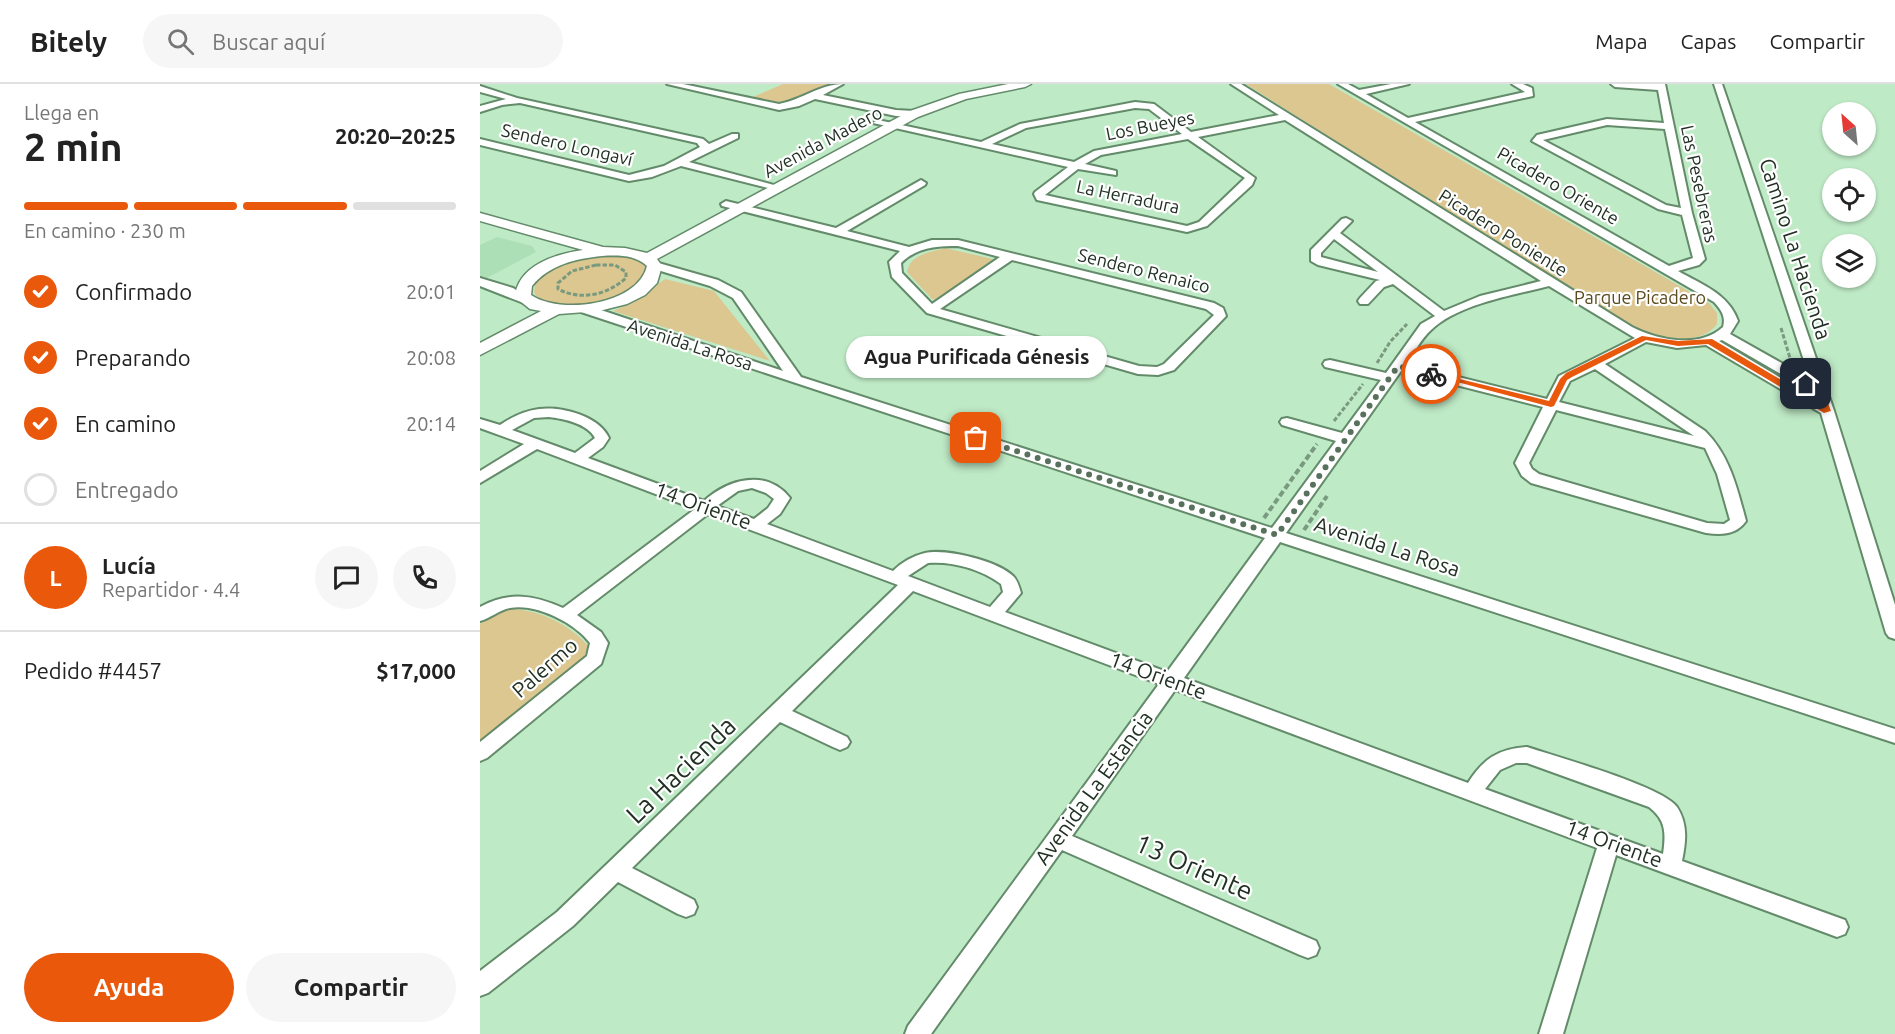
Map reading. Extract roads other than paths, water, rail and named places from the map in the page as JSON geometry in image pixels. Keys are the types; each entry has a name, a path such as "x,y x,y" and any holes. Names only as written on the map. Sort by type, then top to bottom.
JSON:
{"street":[{"path":"671,84 779,107 793,106 840,84"},
{"path":"707,92 725,84"},
{"name":"Avenida Madero","path":"646,259 780,188 903,115 947,94 990,84"},
{"name":"Avenida Madero","path":"646,259 726,204 878,123 963,96 1025,84"},
{"name":"Picadero Poniente","path":"1235,84 1548,283 1627,330 1645,338 1678,344 1709,341"},
{"name":"Picadero Oriente","path":"1342,84 1669,270 1724,305 1729,310 1732,322 1723,335"},
{"path":"1358,93 1406,84"},
{"path":"1407,121 1530,94 1529,90 1516,84"},
{"path":"1615,84 1661,86"},
{"name":"Camino La Hacienda","path":"1718,84 1827,411 1895,633"},
{"name":"Las Pesebreras","path":"1661,86 1687,213 1699,259 1695,263 1669,270"},
{"path":"480,89 519,100"},
{"name":"La Herradura","path":"820,94 903,115 983,145 1112,173"},
{"name":"Sendero Longaví","path":"480,109 501,102 519,100 700,141 705,145 704,150"},
{"name":"La Herradura","path":"983,145 1023,126 1139,105 1151,106 1250,178 1248,183 1201,226 1186,229 1041,198"},
{"name":"Los Bueyes","path":"1041,198 1039,192 1087,158 1104,151 1285,117"},
{"path":"1670,126 1607,122 1540,136 1537,140 1540,145 1662,207 1687,213"},
{"name":"Sendero Longaví","path":"480,142 624,177 646,176 735,136"},
{"path":"679,162 780,188"},
{"path":"837,232 921,183"},
{"name":"Sendero Renaico","path":"726,204 909,250"},
{"path":"480,217 551,237 600,258"},
{"path":"1346,221 1313,255 1318,261 1395,280"},
{"path":"1334,234 1442,315"},
{"path":"551,237 565,249 565,259"},
{"name":"Sendero Renaico","path":"949,243 1210,306 1219,311 1220,316 1173,364 1164,369 1151,371 961,320 932,310 894,270 895,262 909,250 932,244 949,243"},
{"path":"932,310 1008,257"},
{"path":"480,282 509,291 530,303 555,310 585,309 612,303 638,292 653,279 646,259 565,259 542,268 526,280 522,289 530,303"},
{"name":"Avenida La Rosa","path":"646,259 714,283 737,295 796,380"},
{"path":"1364,301 1380,284 1395,280"},
{"name":"Avenida La Estancia","path":"917,1034 1426,327 1442,315 1478,302 1548,283"},
{"path":"480,334 530,303"},
{"name":"Avenida La Rosa","path":"585,309 796,380 1895,736"},
{"path":"480,351 555,310"},
{"path":"1709,341 1723,335 1820,391"},
{"path":"1595,363 1700,434 1711,446 1720,458 1738,521 1728,528 1706,528 1532,477 1524,471 1522,463 1564,379 1574,372 1645,338"},
{"path":"1709,341 1827,411"},
{"path":"1330,364 1389,378"},
{"path":"1398,366 1711,446"},
{"path":"501,431 524,416 548,411 557,412 594,427 600,432 602,438 598,444 577,459"},
{"path":"1287,422 1346,439"},
{"name":"14 Oriente","path":"480,423 1472,794 1609,842 1837,927"},
{"path":"480,478 535,444"},
{"name":"Palermo","path":"564,616 706,508 720,493 738,485 753,483 771,488 782,498 774,511 755,526"},
{"name":"La Hacienda","path":"480,985 543,938 779,713 903,581 916,561 940,556 952,558 1005,578 1011,585 1012,592 993,615"},
{"name":"Palermo","path":"480,615 501,604 531,602 564,616 598,638 599,650 595,658 480,753"},
{"path":"779,713 840,742"},
{"path":"1472,794 1488,766 1502,758 1527,755 1644,795 1661,804 1676,825 1671,865"},
{"name":"13 Oriente","path":"1058,839 1308,948"},
{"path":"1551,1034 1609,842"},
{"path":"616,870 686,907"}],"place":[{"name":"Agua Purificada Génesis","path":"976,438"}],"park label":[{"name":"Parque Picadero","path":"1640,298"}]}
